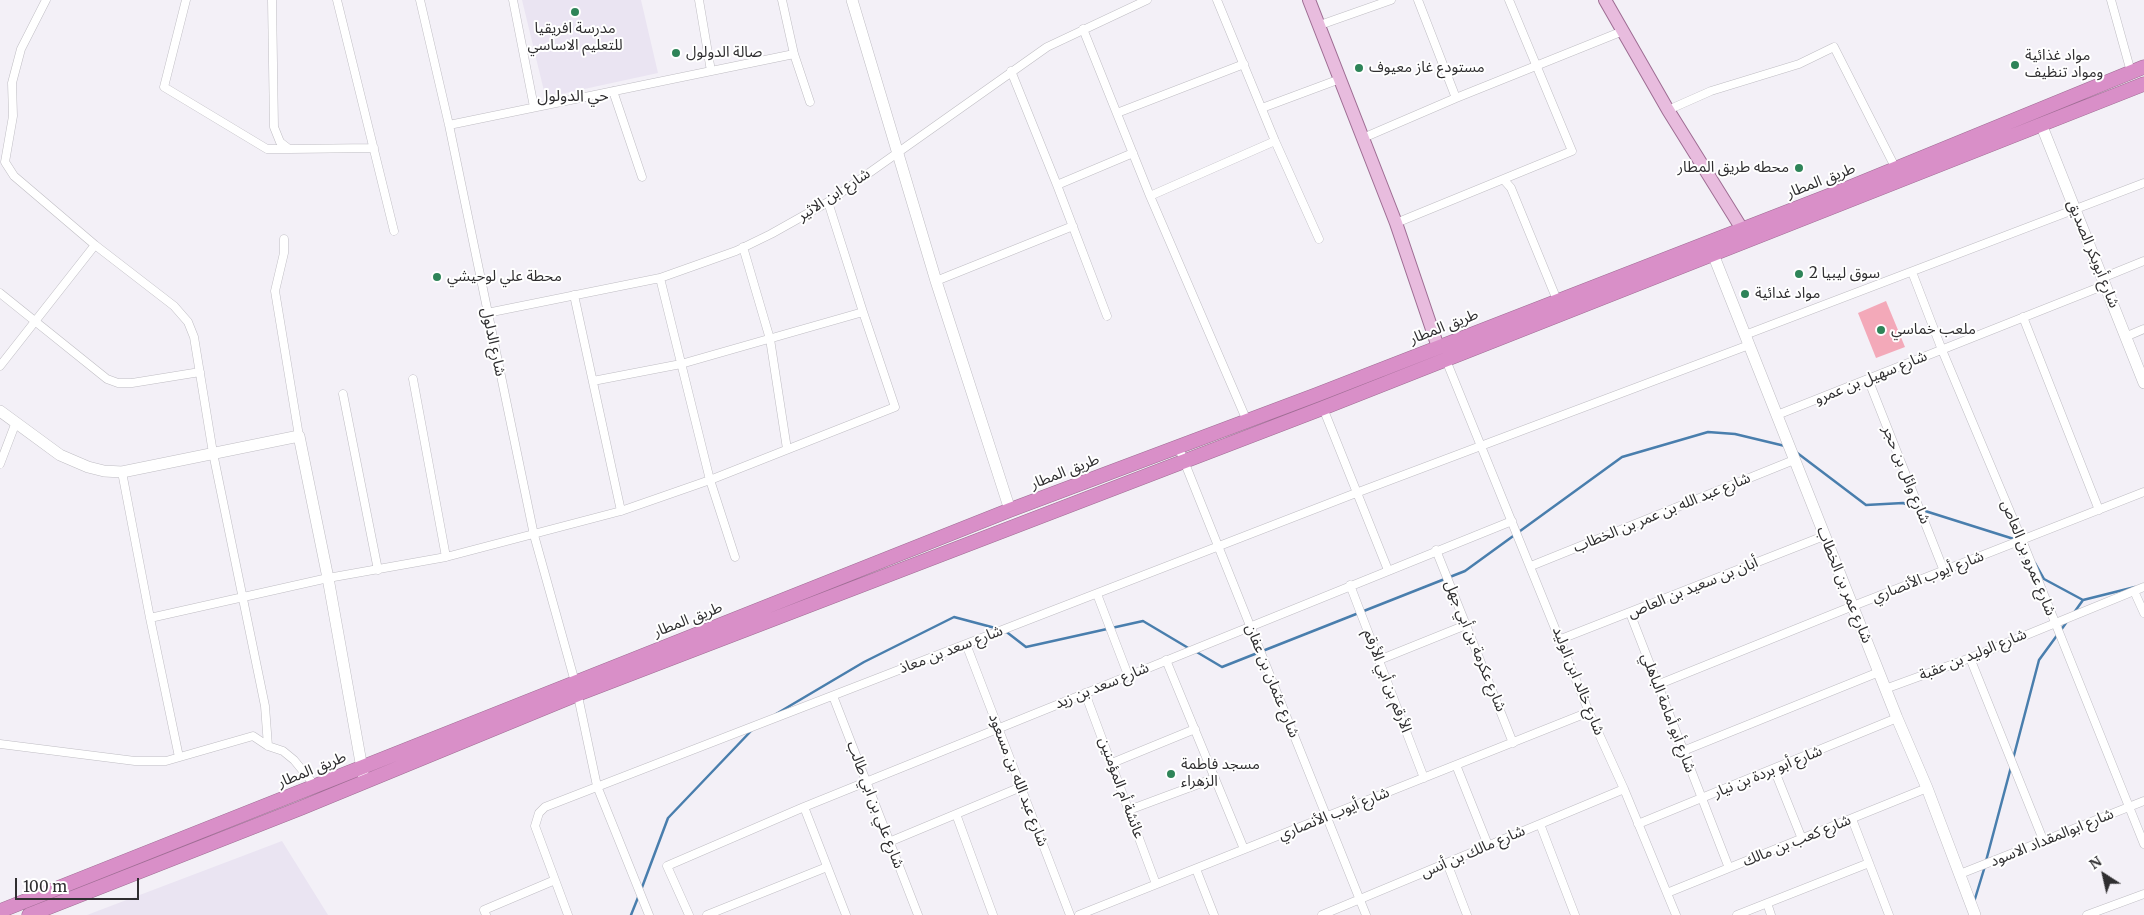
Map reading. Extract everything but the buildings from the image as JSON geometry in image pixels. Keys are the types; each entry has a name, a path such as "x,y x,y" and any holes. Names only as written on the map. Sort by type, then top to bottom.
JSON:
{"highway":[{"name":"طريق المطار","path":"29,915 282,808 316,787 362,767 1322,408 1713,254 1742,229 1896,169 2138,70"},
{"name":"طريق المطار","path":"0,911 282,808 365,782 576,688 1010,510 1247,421 1557,300 1726,242 2144,84"},
{"path":"1438,347 1450,352 1444,360 1438,347"}],"main road":[{"path":"1309,0 1396,223 1438,347"},
{"path":"1605,0 1668,110 1742,229"}],"street":[{"path":"46,0 21,49 12,83 13,116 2,163 14,176 95,244 174,306 188,322 194,337 213,453 265,706 268,746"},
{"path":"186,0 164,87 267,149 374,148"},
{"path":"272,0 274,127 280,142 289,149"},
{"path":"338,0 394,231"},
{"name":"شارع الدلول","path":"420,0 449,125 534,536 576,688 597,786 649,915"},
{"path":"513,0 534,107"},
{"path":"699,0 711,71"},
{"path":"782,0 794,54 810,102"},
{"path":"852,0 936,281 1010,510"},
{"name":"شارع ابن الاثير","path":"487,313 660,278 743,247 828,202 1047,47 1148,0"},
{"path":"1217,0 1275,141 1319,240"},
{"path":"1320,25 1391,0"},
{"path":"1418,0 1456,98"},
{"path":"1396,223 1572,151 1509,0"},
{"path":"2112,2 2138,70"},
{"path":"1083,29 1132,153 1247,421"},
{"path":"1363,138 1456,98 1623,31"},
{"path":"1668,110 1711,90 1799,64 1834,48 1896,169"},
{"path":"449,125 794,54"},
{"path":"1117,113 1244,64"},
{"path":"1011,71 1107,316"},
{"path":"1262,108 1340,79"},
{"path":"613,91 642,177"},
{"name":"شارع أبوبكر الصديق","path":"2041,124 2144,384"},
{"path":"1150,196 1275,141"},
{"path":"1057,185 1132,153"},
{"path":"1504,180 1511,188 1557,300"},
{"name":"شارع سعد بن معاذ","path":"555,880 535,826 539,813 545,807 1356,493 1481,448 1912,272 2144,183"},
{"path":"150,618 328,578 446,557 534,536 621,511 710,480 895,407 828,202"},
{"path":"936,281 1073,226"},
{"path":"284,239 284,253 275,291 298,436 328,578 365,782"},
{"path":"0,366 95,244"},
{"path":"743,247 770,339 788,449"},
{"name":"شارع عمر بن الخطاب","path":"1713,254 1885,689 1927,788 1975,915"},
{"name":"شارع سهيل بن عمرو","path":"1777,415 2023,317 2144,261"},
{"name":"شارع عمرو بن العاص","path":"1912,272 1942,350 2022,540 2144,844"},
{"path":"660,278 710,480 735,557"},
{"path":"0,294 107,379 118,384 200,372"},
{"path":"574,295 621,511"},
{"path":"593,381 681,364 863,312"},
{"path":"2023,317 2099,510"},
{"path":"2126,337 2144,329"},
{"name":"شارع خالد ابن الوليد","path":"1444,360 1531,566 1589,712 1624,789 1676,915"},
{"path":"413,379 446,557"},
{"name":"شارع وائل بن حجر","path":"1868,379 1944,571"},
{"path":"343,394 378,570"},
{"path":"1322,408 1388,570"},
{"path":"0,411 60,455 88,467 104,471 122,472 298,436"},
{"path":"0,464 16,422"},
{"name":"شارع عثمان بن عفان","path":"1178,446 1366,915"},
{"name":"شارع عبد الله بن عمر بن الخطاب","path":"1531,566 1794,460"},
{"path":"122,472 179,757"},
{"name":"شارع أيوب الأنصاري","path":"1657,685 2144,492"},
{"name":"شارع سعد بن زيد","path":"689,915 667,866 804,807 1512,520"},
{"name":"أبان بن سعيد بن العاص","path":"1561,640 1824,536"},
{"name":"شارع عكرمة بن أبي جهل","path":"1436,550 1513,743"},
{"name":"الأرقم بن أبي الأرقم","path":"1350,585 1424,778"},
{"name":"شارع الوليد بن عقبة","path":"1885,689 1970,658 2144,587"},
{"path":"2134,591 2144,613"},
{"path":"1097,594 1128,675"},
{"name":"شارع أبو أمامة الباهلي","path":"1630,613 1729,868"},
{"path":"1379,660 1466,625"},
{"name":"شارع عبد الله بن مسعود","path":"966,644 1070,915"},
{"path":"1970,658 2044,842"},
{"path":"1166,660 1244,849"},
{"path":"1683,751 1879,672"},
{"name":"عائشة أم المؤمنين","path":"1086,692 1156,884"},
{"name":"شارع علي بن ابي طالب","path":"833,696 918,915"},
{"name":"شارع أيوب الأنصاري","path":"1079,915 1589,712"},
{"name":"شارع أبو بردة بن نيار","path":"1638,824 1897,718"},
{"path":"1112,763 1195,729"},
{"path":"0,744 135,761 166,761 253,736 268,746 283,751 294,760 316,787"},
{"path":"1456,765 1488,845"},
{"path":"1774,769 1802,839"},
{"path":"1129,810 1215,778"},
{"path":"890,842 1021,787"},
{"name":"شارع كعب بن مالك","path":"1667,893 1927,788"},
{"name":"شارع مالك بن أنس","path":"1322,915 1624,789"},
{"name":"شارع ابوالمقداد الاسود","path":"1960,874 2144,802"},
{"path":"804,807 846,915"},
{"path":"956,814 993,915"},
{"path":"1852,819 1889,915"},
{"path":"1540,824 1575,915"},
{"path":"1447,863 1467,915"},
{"path":"1738,915 1869,863"},
{"path":"707,915 827,867"},
{"path":"1196,869 1214,915"},
{"path":"486,915 484,910 555,880 568,915"},
{"path":"2088,915 2144,894"},
{"path":"1767,904 1771,915"}],"shaded area":[{"path":"522,0 641,0 658,73 552,96 544,91"},
{"name":"ملعب خماسي","path":"1886,301 1905,347 1876,358 1858,313"},
{"path":"282,841 328,915 87,915"}],"waterway":[{"path":"1195,651 1222,667 1465,571 1622,457 1708,432 1735,434 1785,446"},
{"path":"1796,452 1866,505 1903,503 1917,508"},
{"path":"1922,510 2017,540"},
{"path":"2035,563 2044,579 2083,600 2135,587"},
{"path":"2073,614 2083,600"},
{"path":"776,714 864,662 954,617 999,629"},
{"path":"2061,630 2068,620"},
{"path":"1004,630 1026,647 1143,621 1190,649"},
{"path":"2013,759 2039,660 2058,634"},
{"path":"641,890 668,818 751,731"},
{"path":"1986,861 2011,767"},
{"path":"1974,902 1985,866"},
{"path":"631,915 639,895"}],"place":[{"name":"مدرسة افريقيا للتعليم الاساسي","path":"575,12"},
{"name":"صالة الدولول","path":"676,53"},
{"name":"مواد غذائية ومواد تنظيف","path":"2015,65"},
{"name":"مستودع غاز معيوف","path":"1359,68"},
{"name":"محطه طريق المطار","path":"1799,168"},
{"name":"سوق ليبيا 2","path":"1799,274"},
{"name":"محطة علي لوحيشي","path":"437,277"},
{"name":"مواد غدائية","path":"1745,294"},
{"name":"ملعب خماسي","path":"1881,330"},
{"name":"مسجد فاطمة الزهراء","path":"1171,774"}],"district":[{"name":"حي الدولول","path":"573,96"}]}
